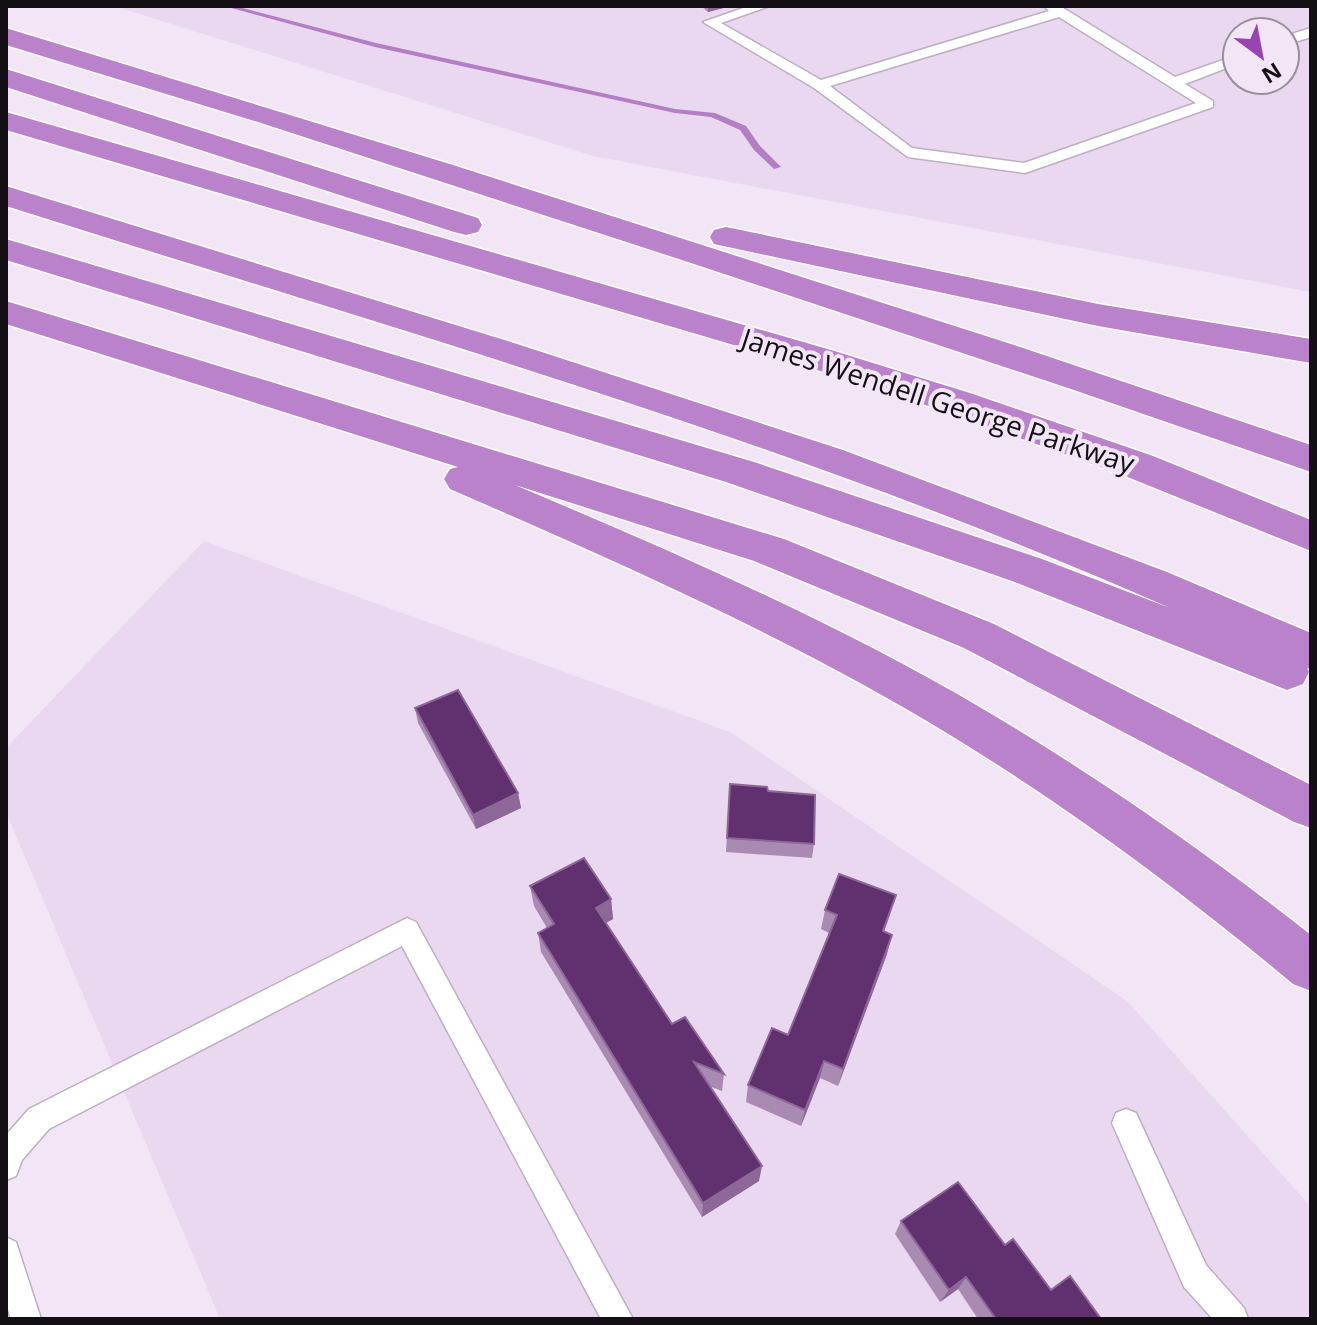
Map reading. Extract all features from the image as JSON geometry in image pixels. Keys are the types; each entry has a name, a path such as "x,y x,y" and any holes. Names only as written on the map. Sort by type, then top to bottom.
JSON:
{"highway":[{"path":"6,26 119,70"},
{"path":"6,36 458,177 1131,395 1311,459"},
{"path":"6,78 481,229 559,282"},
{"name":"James Wendell George Parkway","path":"6,121 960,403 1139,466 1311,536"},
{"path":"458,177 950,286 1311,351"},
{"path":"6,196 623,390 863,471 1109,564 1311,652"},
{"path":"6,249 740,472 1027,570 1311,683"},
{"path":"6,312 769,550 979,636 1311,808"},
{"path":"213,376 351,430 620,548 782,624 935,705 1038,766 1118,820 1311,967"},
{"path":"1102,698 1311,838"}],"lane":[{"path":"763,6 710,22 819,85 908,152 1025,168 1208,104 1055,9 819,85"},
{"path":"1174,83 1221,65"},
{"path":"6,1166 9,1153 39,1119 407,930 618,1319"},
{"path":"1126,1123 1195,1276 1233,1319"},
{"path":"6,1252 26,1319"}],"shaded area":[{"path":"114,6 1311,6 1311,292 593,156"},
{"path":"204,541 730,732 1127,1001 1311,1207 1311,1319 220,1319 6,812 6,748"}],"building":[{"path":"458,690 518,793 473,815 415,708"},
{"path":"730,784 815,795 814,844 727,838"},
{"path":"584,858 611,899 596,908 672,1024 685,1017 724,1074 694,1062 762,1166 703,1203 538,933 554,924 530,886"},
{"path":"839,874 896,895 883,931 892,935 843,1069 824,1061 805,1110 748,1085 772,1028 788,1035 837,915 825,910"},
{"path":"958,1182 1005,1245 1013,1239 1051,1290 1070,1276 1101,1319 996,1319 966,1277 949,1290 901,1221"}],"waterway":[{"path":"227,6 375,45 675,111 712,115 743,128 757,148 777,167"}]}
